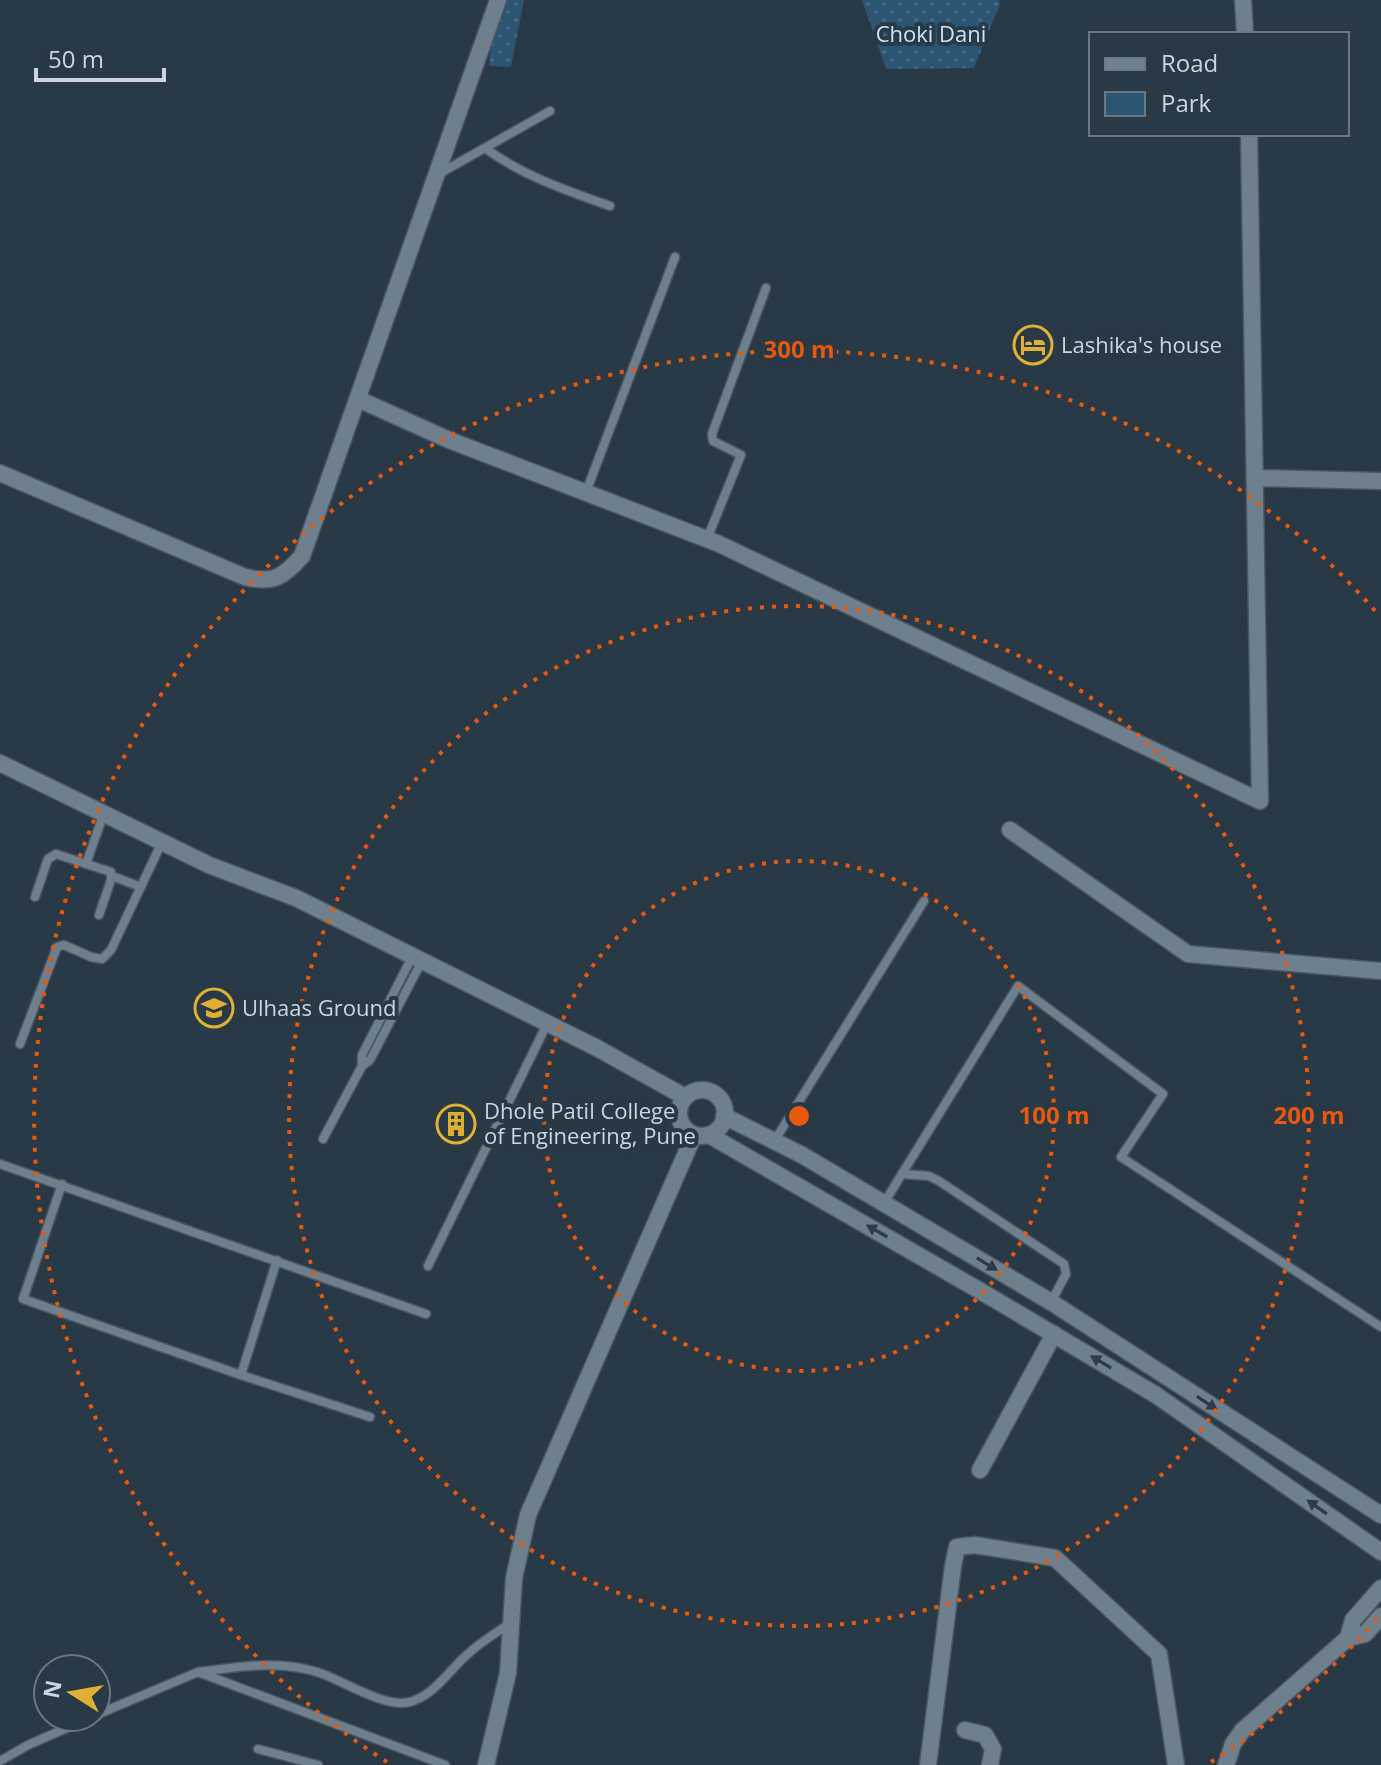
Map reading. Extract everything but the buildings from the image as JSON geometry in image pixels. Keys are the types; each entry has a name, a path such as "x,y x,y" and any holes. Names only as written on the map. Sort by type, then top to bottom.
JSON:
{"street":[{"path":"0,473 245,577 262,581 285,575 302,556 498,0"},
{"path":"1243,0 1245,32"},
{"path":"358,399 449,440 707,539 1260,801 1249,136"},
{"path":"1255,478 1381,481"},
{"path":"0,763 209,865 296,898 597,1048 685,1097"},
{"path":"1010,830 1188,954 1381,971"},
{"path":"486,1765 508,1673 514,1578 528,1515 701,1135 720,1126 724,1116 723,1104 713,1093 698,1090 685,1097 679,1111 682,1126 701,1135 1054,1334 1156,1395 1381,1552"},
{"path":"724,1116 775,1140 1051,1302 1381,1515"},
{"path":"980,1470 1054,1334"},
{"path":"928,1765 957,1547 975,1545 1055,1558 1159,1654 1176,1765"},
{"path":"1348,1638 1353,1620 1381,1588"},
{"path":"1226,1765 1233,1744 1242,1731 1348,1638 1365,1634 1381,1616"},
{"path":"965,1730 985,1735 993,1749 990,1765"}],"lane":[{"path":"437,176 550,111"},
{"path":"485,148 506,164 537,180 610,206"},
{"path":"586,492 675,257"},
{"path":"707,539 741,455 713,441 712,434 766,288"},
{"path":"86,864 104,813"},
{"path":"20,1044 57,947 64,945 102,959 111,950 162,842"},
{"path":"35,897 48,859 56,854 111,872 112,876 141,887"},
{"path":"99,915 112,876"},
{"path":"775,1140 924,901"},
{"path":"323,1139 362,1066 370,1060 418,958"},
{"path":"884,1203 1018,986 1163,1094 1121,1157 1381,1327"},
{"path":"428,1266 547,1024"},
{"path":"0,1164 426,1314"},
{"path":"902,1174 929,1176 939,1181 1064,1264 1066,1274 1051,1302"},
{"path":"62,1184 23,1299 370,1417"},
{"path":"241,1375 277,1260"},
{"path":"112,1708 198,1672 273,1664 295,1665 321,1673 396,1703 411,1702 428,1693 470,1651 513,1621"},
{"path":"198,1672 445,1765"},
{"path":"0,1761 55,1733"},
{"path":"258,1749 318,1765"}],"green space":[{"path":"501,0 524,0 511,67 489,66 493,29"},
{"name":"Choki Dani","path":"862,0 999,0 1000,4 974,68 886,69"}],"place":[{"name":"Lashika's house","path":"1033,345"},
{"name":"Ulhaas Ground","path":"214,1008"},
{"name":"Dhole Patil College of Engineering, Pune","path":"456,1124"}]}
